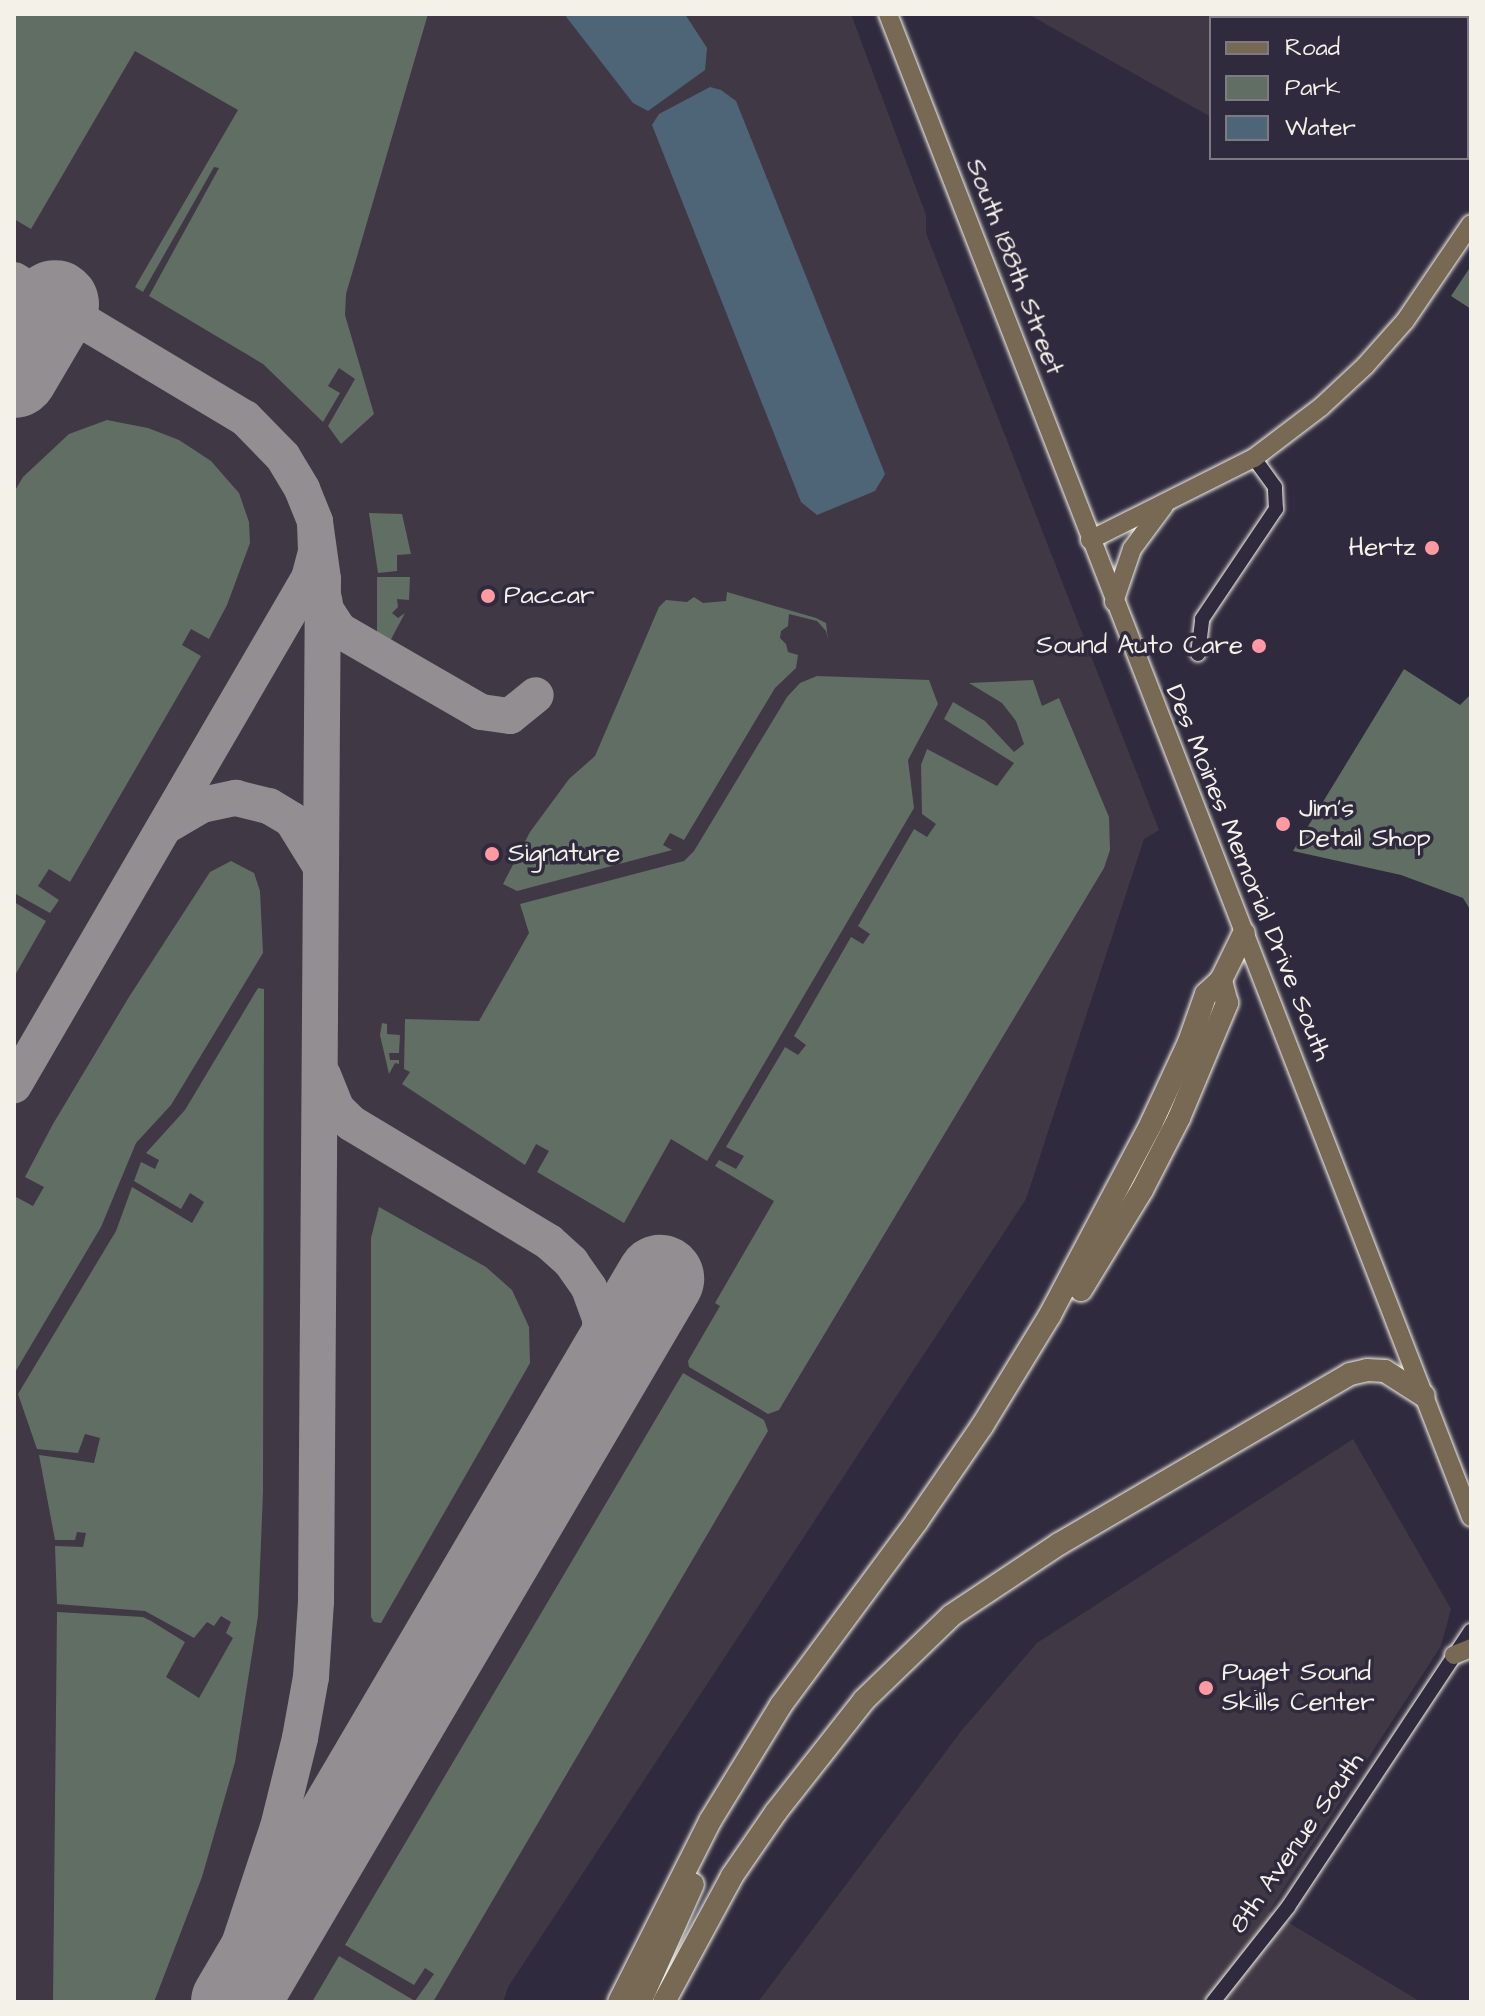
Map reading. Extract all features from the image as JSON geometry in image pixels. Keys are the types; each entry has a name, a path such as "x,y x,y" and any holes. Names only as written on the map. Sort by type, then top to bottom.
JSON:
{"highway":[{"path":"626,2002 710,1821 781,1705 917,1521 982,1426 1050,1315 1140,1147 1189,1042 1206,994 1221,980 1244,933"},
{"path":"664,2002 732,1876 776,1812 864,1700 952,1615 1059,1544 1350,1374 1367,1370 1385,1371 1424,1396"}],"main road":[{"name":"South 188th Street","path":"888,14 1090,540"},
{"path":"1090,540 1254,458 1321,407 1365,366 1405,321 1471,224"},
{"path":"1114,602 1132,549 1168,501"},
{"name":"Des Moines Memorial Drive South","path":"1090,540 1469,1508"}],"street":[{"path":"1198,654 1202,619 1270,523 1276,509 1275,487 1254,458"},
{"name":"8th Avenue South","path":"1213,2002 1288,1907 1462,1651 1471,1631"}],"shaded area":[{"path":"14,14 851,14 926,215 926,233 1159,830 1144,839 1026,1199 508,1987 503,2002 14,2002"},
{"path":"1028,14 1311,14 1209,16 1209,116"},
{"path":"1353,1439 1451,1609 1441,1646 1269,1911 1421,2002 758,2002 962,1730 1037,1643"}],"green space":[{"path":"14,14 428,14 346,294 345,315 374,414 341,444 328,426 355,379 339,368 328,386 340,393 323,422 263,364 149,296 219,168 214,167 143,292 135,287 238,110 135,51 31,229 14,219"},
{"path":"1471,266 1471,309 1451,296"},
{"path":"107,420 148,428 179,440 211,461 239,493 249,522 250,543 227,605 209,639 191,629 182,645 201,656 70,882 49,869 38,886 59,900 50,913 14,893 14,492 23,477 69,434"},
{"path":"369,513 402,514 411,554 397,555 397,571 378,573"},
{"path":"377,577 410,577 409,600 397,599 398,607 392,613 398,618 405,613 388,645 377,638"},
{"path":"727,592 816,618 826,623 828,640 826,631 817,621 789,614 788,626 781,631 780,638 788,652 798,655 796,668 775,688 684,840 670,833 663,845 672,850 517,891 503,884 530,832 569,779 595,756 659,607 666,600 687,602 694,597 703,603 726,601"},
{"path":"1404,669 1460,705 1471,694 1471,911 1463,898 1401,875 1293,851"},
{"path":"817,676 929,680 938,704 908,760 914,808 707,1161 671,1139 624,1223 537,1172 549,1151 536,1144 525,1165 402,1084 410,1072 404,1069 405,1019 479,1021 529,933 520,904 684,861 694,851 787,697 800,683"},
{"path":"1033,680 1042,706 1059,698 1109,817 1110,850 1104,868 779,1410 768,1414 689,1367 688,1361 720,1306 715,1303 774,1201 715,1166 719,1160 736,1169 744,1156 726,1147 785,1047 798,1055 806,1045 794,1036 851,937 863,944 870,934 858,926 914,829 927,837 936,824 922,814 921,765 927,749 997,786 1014,763 944,719 953,702 985,721 1014,752 1024,744 1016,721 1002,703 969,683"},
{"path":"231,861 254,873 260,891 263,953 171,1105 136,1143 101,1227 14,1374 14,1201 16,1197 33,1206 44,1187 25,1177 53,1124 129,997 210,872"},
{"path":"14,902 46,921 14,977"},
{"path":"258,988 264,989 263,1492 258,1616 235,1762 202,1877 154,2002 53,2002 57,1612 143,1617 151,1621 185,1642 166,1677 199,1698 233,1638 226,1633 231,1622 221,1616 214,1626 207,1622 194,1638 145,1611 57,1604 55,1546 83,1547 86,1533 77,1532 75,1540 55,1540 39,1455 94,1463 100,1438 85,1434 78,1453 37,1449 18,1394 116,1231 132,1187 192,1223 204,1202 190,1193 181,1209 134,1181 141,1162 155,1169 159,1160 146,1153 185,1110"},
{"path":"382,1023 387,1024 387,1034 400,1035 399,1053 389,1053 390,1060 399,1060 399,1064 395,1063 389,1074 380,1035"},
{"path":"379,1207 486,1267 512,1290 529,1327 530,1363 381,1623 374,1622 371,1617 371,1238"},
{"path":"683,1373 764,1420 768,1431 433,2002 312,2002 339,1956 415,2001 434,1974 425,1968 414,1985 345,1945"}],"water":[{"path":"564,14 685,14 707,48 705,70 648,111 633,103"},
{"path":"710,87 721,90 736,101 885,474 875,491 817,515 801,502 652,125 659,114"}],"taxiway":[{"path":"14,280 245,418 283,457 302,489 315,522 316,552 309,578 14,1085"},
{"path":"220,2002 278,1827 300,1738 311,1677 316,1602 323,579 315,522"},
{"path":"324,599 326,610 339,630 481,712 510,716 536,695"},
{"path":"166,826 202,805 236,798 269,806 292,820 321,867"},
{"path":"323,1075 336,1108 351,1123 549,1242 571,1262 589,1288 600,1319 601,1349 589,1397"}],"runway":[{"path":"14,374 55,304"},
{"path":"235,2002 660,1279"}],"place":[{"name":"Hertz","path":"1432,548"},
{"name":"Paccar","path":"488,596"},
{"name":"Sound Auto Care","path":"1259,646"},
{"name":"Jim's Detail Shop","path":"1283,824"},
{"name":"Signature","path":"492,854"},
{"name":"Puget Sound Skills Center","path":"1206,1688"}]}
